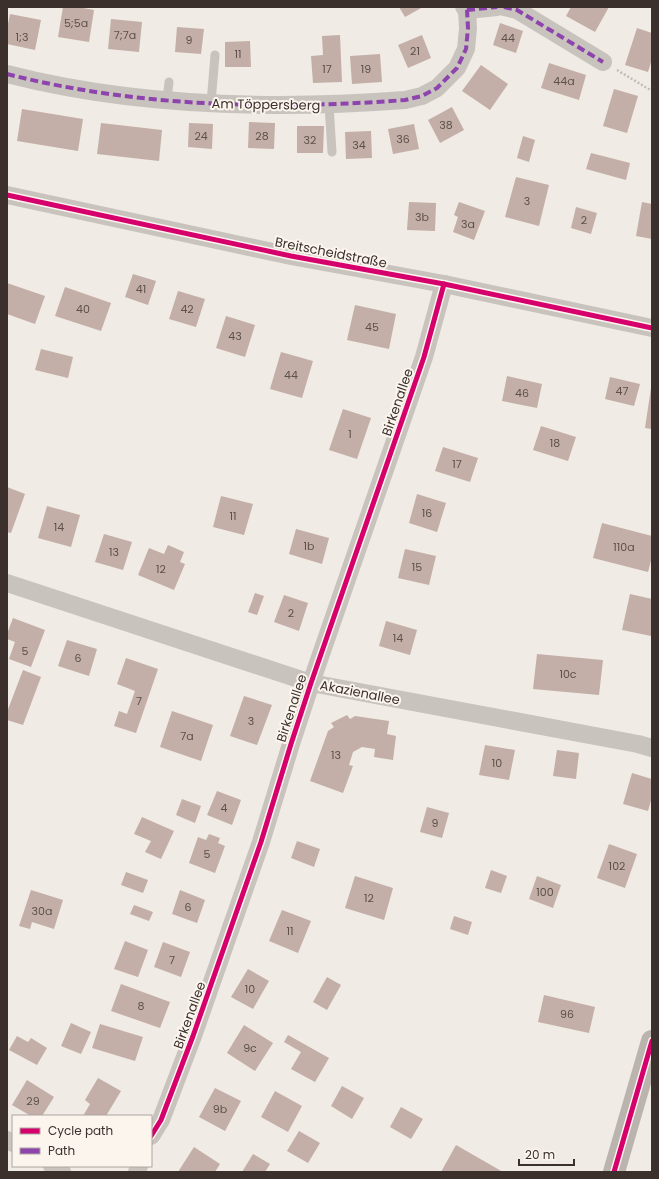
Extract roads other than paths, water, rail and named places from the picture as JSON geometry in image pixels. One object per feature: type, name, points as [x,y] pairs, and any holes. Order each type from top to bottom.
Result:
[{"type":"main road","points":[[614,1172],[652,1041]]},
{"type":"street","name":"Am Töppersberg","points":[[7,74],[92,91],[134,97],[211,103],[294,106],[405,100],[422,96],[437,88],[457,68],[466,49],[468,28],[466,9],[497,7]]},
{"type":"street","points":[[504,7],[517,10],[603,62]]},
{"type":"street","name":"Breitscheidstraße","points":[[7,195],[292,256],[444,284],[652,328]]},
{"type":"street","name":"Birkenallee","points":[[152,1134],[161,1120],[208,993],[261,842],[311,683],[424,357],[444,284]]},
{"type":"street","name":"Akazienallee","points":[[7,583],[311,683],[638,744],[652,748]]},
{"type":"lane","points":[[211,103],[215,55]]},
{"type":"lane","points":[[167,100],[169,82]]},
{"type":"lane","points":[[330,105],[332,152]]}]
